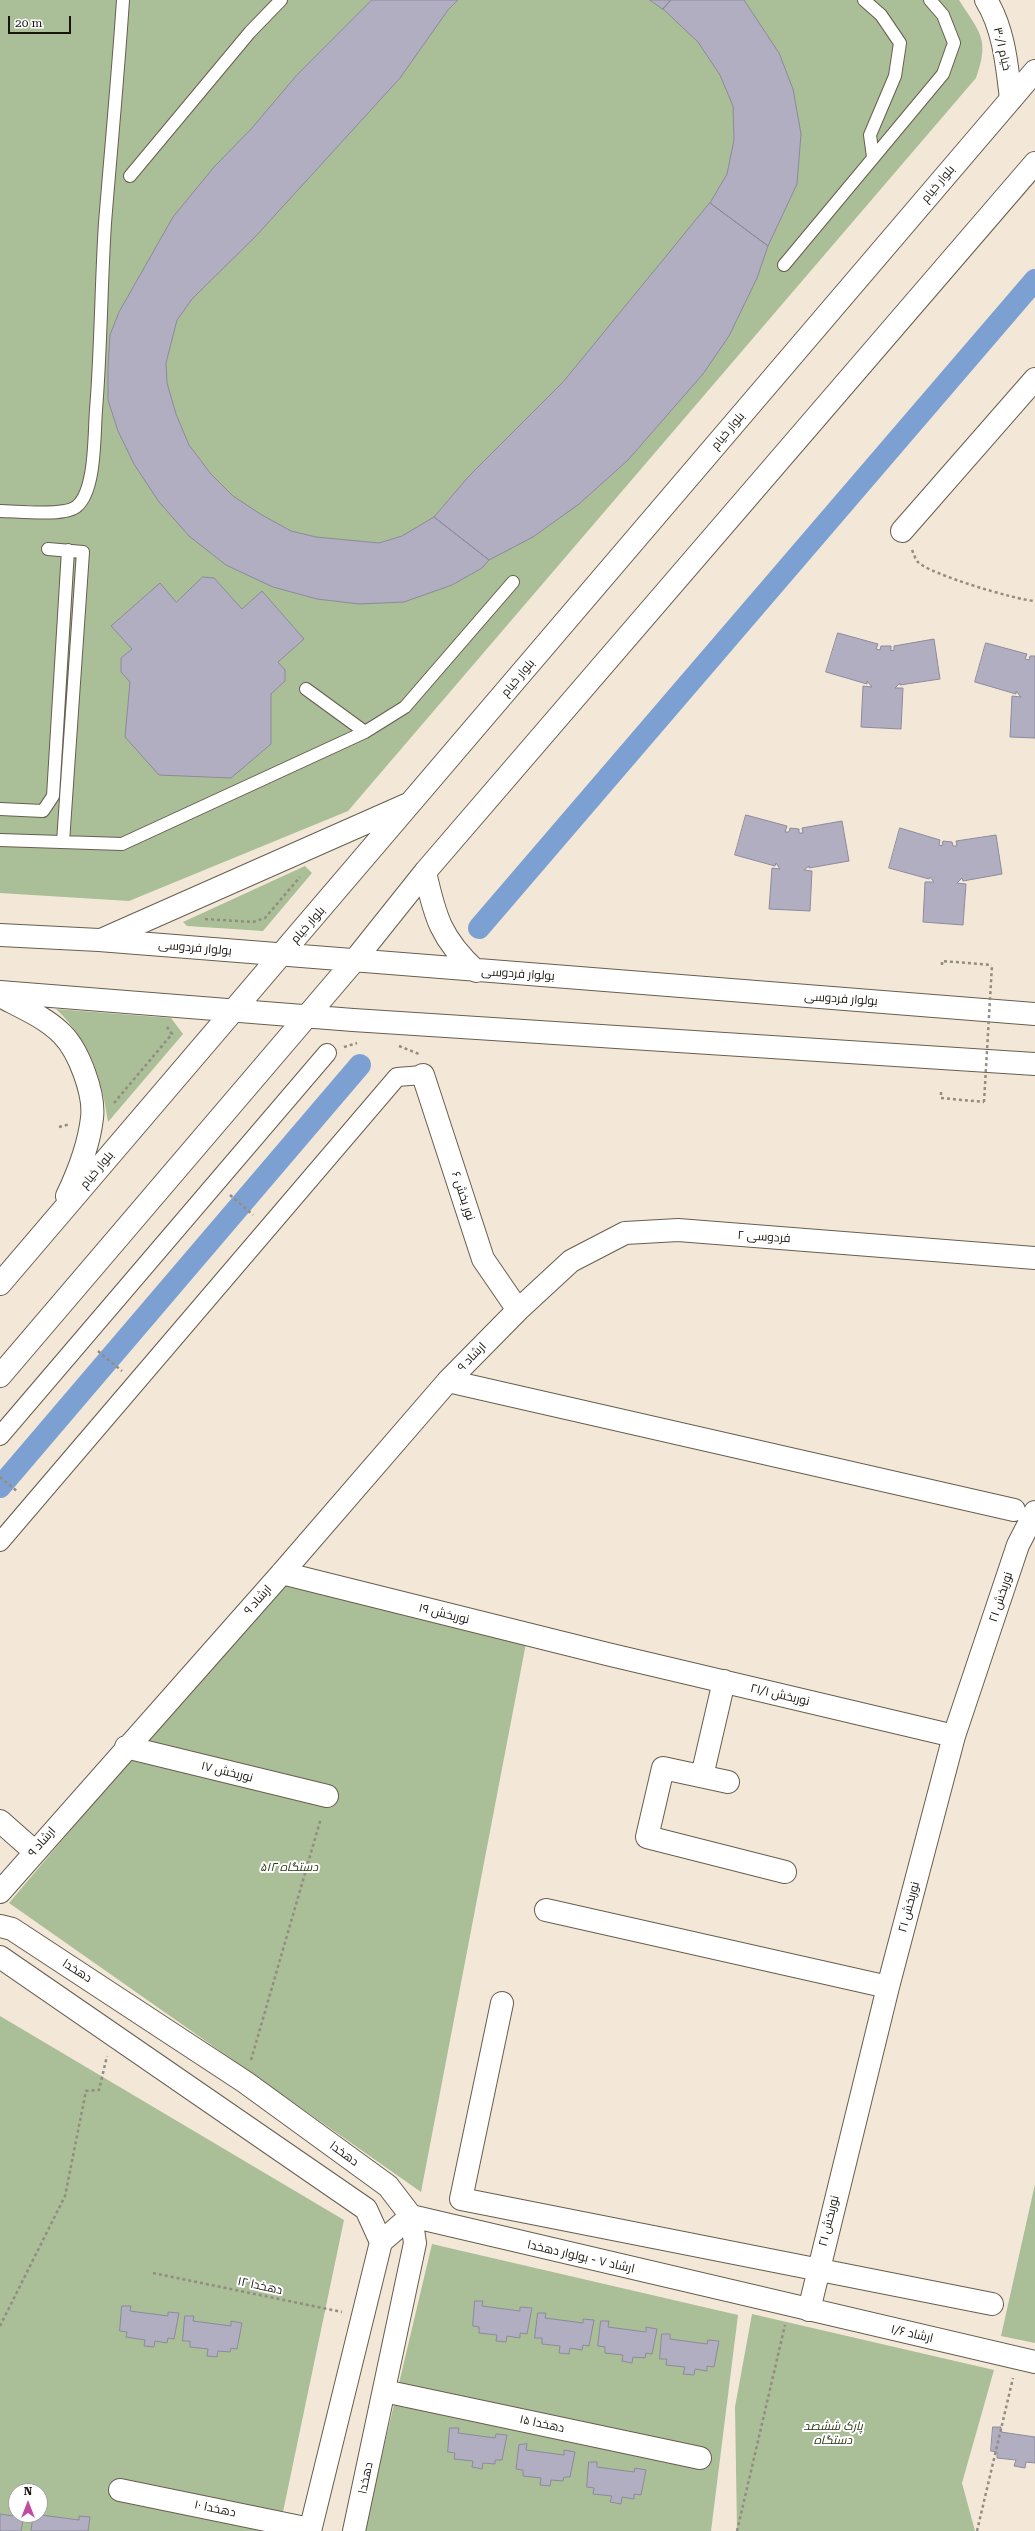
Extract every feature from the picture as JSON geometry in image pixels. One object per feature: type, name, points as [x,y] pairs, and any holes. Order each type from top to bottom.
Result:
[{"type":"street","name":"خیام ۳۰/۱","points":[[986,0],[993,11],[1007,59],[1010,99]]},
{"type":"street","name":"بلوار خیام","points":[[0,1284],[1035,71]]},
{"type":"street","points":[[0,1376],[354,961],[425,872],[1035,163]]},
{"type":"street","points":[[902,530],[1035,379]]},
{"type":"street","points":[[99,940],[411,803]]},
{"type":"street","points":[[425,872],[432,906],[442,931],[456,953],[476,971]]},
{"type":"street","name":"بولوار فردوسی","points":[[0,935],[99,940],[1035,1014]]},
{"type":"street","points":[[0,992],[234,1009],[306,1016],[1035,1064]]},
{"type":"street","points":[[0,996],[44,1019],[62,1034],[77,1055],[88,1084],[92,1117],[84,1152],[55,1219]]},
{"type":"street","points":[[0,1436],[327,1053]]},
{"type":"street","points":[[0,1542],[397,1077],[423,1075]]},
{"type":"street","name":"نور بخش ۶","points":[[423,1075],[483,1259],[518,1310]]},
{"type":"street","name":"فردوسی ۲","points":[[518,1310],[571,1261],[625,1233],[678,1230],[1035,1258]]},
{"type":"street","name":"ارشاد ۹","points":[[0,1892],[34,1851],[282,1573],[448,1381],[518,1310]]},
{"type":"street","points":[[448,1381],[1024,1511]]},
{"type":"street","name":"نوربخش ۲۱","points":[[799,2308],[817,2270],[888,1987],[954,1736],[1018,1545],[1024,1511]]},
{"type":"street","name":"نوربخش ۱۹","points":[[282,1573],[607,1654]]},
{"type":"street","name":"نوربخش ۲۱/۱","points":[[607,1654],[954,1736]]},
{"type":"street","points":[[702,1776],[724,1681]]},
{"type":"street","name":"نوربخش ۱۷","points":[[126,1748],[327,1796]]},
{"type":"street","points":[[728,1782],[663,1768],[647,1837],[785,1872]]},
{"type":"street","points":[[0,1822],[34,1851]]},
{"type":"street","points":[[546,1910],[888,1987]]},
{"type":"street","name":"دهخدا","points":[[0,1926],[12,1929],[245,2082],[388,2186],[411,2216],[415,2243],[354,2531]]},
{"type":"street","points":[[0,1958],[366,2209],[381,2242]]},
{"type":"street","points":[[502,2003],[461,2199],[992,2304]]},
{"type":"street","points":[[310,2530],[381,2242],[411,2216]]},
{"type":"street","name":"ارشاد ۷ - بولوار دهخدا","points":[[411,2216],[799,2308]]},
{"type":"street","name":"ارشاد ۱/۶","points":[[799,2308],[1027,2360]]},
{"type":"street","name":"دهخدا ۱۵","points":[[384,2391],[700,2458]]},
{"type":"street","name":"دهخدا ۱۰","points":[[120,2490],[310,2530]]},
{"type":"lane","points":[[0,511],[65,512],[77,507],[84,499],[90,483],[97,401],[105,223],[116,113],[123,0]]},
{"type":"lane","points":[[130,176],[250,32],[281,0]]},
{"type":"lane","points":[[864,0],[881,15],[900,43],[895,76],[870,135],[873,157]]},
{"type":"lane","points":[[784,265],[943,74],[954,43],[943,15],[930,0]]},
{"type":"lane","points":[[48,549],[84,552],[63,842]]},
{"type":"lane","points":[[0,809],[43,811],[53,796],[68,550]]},
{"type":"lane","points":[[0,840],[122,844],[365,732],[405,707],[513,582]]},
{"type":"lane","points":[[306,689],[365,732]]},
{"type":"path","points":[[902,530],[918,562],[962,582],[1020,600],[1035,601]]},
{"type":"path","points":[[941,1092],[941,1098],[984,1102],[992,964],[942,961],[942,965]]},
{"type":"path","points":[[59,1128],[92,1117],[116,1101],[172,1034],[166,1025]]},
{"type":"path","points":[[327,1053],[356,1043],[362,1043]]},
{"type":"path","points":[[397,1045],[419,1054]]},
{"type":"path","points":[[216,1183],[268,1228]]},
{"type":"path","points":[[83,1339],[136,1382]]},
{"type":"path","points":[[245,2082],[322,1818]]},
{"type":"path","points":[[0,2326],[65,2196],[86,2090],[99,2090],[112,2034]]},
{"type":"path","name":"دهخدا ۱۲","points":[[153,2273],[363,2317]]},
{"type":"path","points":[[737,2531],[799,2308]]},
{"type":"path","points":[[977,2531],[1027,2360]]},
{"type":"green space","points":[[0,0],[959,0],[981,37],[982,54],[976,78],[348,811],[129,901],[0,893]]},
{"type":"green space","points":[[305,866],[312,873],[263,931],[187,926],[183,922]]},
{"type":"green space","points":[[56,1009],[171,1018],[183,1034],[108,1122],[98,1075],[86,1047],[78,1034]]},
{"type":"green space","name":"۵۱۲ دستگاه","points":[[281,1581],[527,1638],[421,2192],[9,1903]]},
{"type":"green space","points":[[0,2016],[344,2220],[279,2531],[0,2531]]},
{"type":"green space","points":[[1035,2184],[1035,2343],[1001,2336]]},
{"type":"green space","points":[[432,2244],[738,2315],[711,2531],[364,2531]]},
{"type":"green space","name":"پارک‌ ششصد دستگاه","points":[[752,2314],[994,2370],[962,2483],[975,2531],[737,2531],[735,2407]]},
{"type":"building","points":[[372,0],[458,0],[448,10],[400,78],[256,236],[192,299],[177,320],[166,363],[167,383],[176,414],[189,445],[211,474],[233,496],[262,515],[291,531],[316,537],[379,543],[402,536],[434,517],[489,560],[482,568],[452,585],[404,602],[359,604],[317,599],[273,587],[226,565],[189,536],[159,502],[134,464],[118,431],[108,400],[108,366],[110,335],[119,312],[173,217],[214,167],[252,128],[296,76]]},
{"type":"building","points":[[650,0],[671,0],[663,9]]},
{"type":"building","points":[[671,0],[744,0],[779,53],[793,89],[801,134],[797,184],[768,246],[710,203],[727,174],[734,140],[733,106],[720,75],[698,42],[663,9]]},
{"type":"building","points":[[710,203],[768,246],[757,278],[729,336],[703,374],[628,460],[579,504],[533,537],[489,560],[434,517],[469,476],[563,382]]},
{"type":"building","points":[[203,577],[214,578],[242,609],[262,591],[304,639],[278,662],[285,670],[285,681],[271,694],[271,744],[231,778],[159,775],[125,737],[130,682],[121,672],[121,658],[132,649],[111,626],[160,583],[176,602]]},
{"type":"building","points":[[838,633],[878,644],[876,649],[880,650],[881,646],[891,646],[891,651],[894,650],[894,646],[934,639],[940,679],[900,685],[900,683],[895,688],[903,688],[901,729],[861,727],[863,686],[872,687],[867,681],[867,684],[826,672]]},
{"type":"building","points":[[986,643],[1027,654],[1025,659],[1029,660],[1030,656],[1035,656],[1035,738],[1010,737],[1012,696],[1021,697],[1016,691],[1016,694],[975,682]]},
{"type":"building","points":[[746,815],[787,826],[785,832],[789,832],[790,828],[799,829],[799,833],[803,833],[802,828],[842,821],[849,861],[809,868],[809,866],[804,870],[812,871],[810,911],[769,909],[772,868],[780,869],[776,863],[775,866],[735,855]]},
{"type":"building","points":[[900,828],[940,840],[939,845],[942,846],[943,841],[952,842],[953,846],[957,846],[956,841],[996,835],[1002,874],[963,881],[962,878],[957,883],[966,884],[963,925],[923,922],[925,882],[934,882],[930,877],[929,879],[889,868]]},
{"type":"building","points":[[475,2301],[483,2301],[482,2306],[520,2311],[520,2307],[532,2308],[527,2334],[520,2333],[520,2338],[507,2336],[506,2342],[496,2341],[497,2335],[479,2333],[479,2327],[473,2326]]},
{"type":"building","points":[[122,2306],[131,2306],[130,2311],[168,2316],[168,2312],[179,2313],[174,2339],[168,2338],[167,2343],[155,2341],[154,2347],[144,2346],[145,2340],[126,2337],[127,2332],[120,2331]]},
{"type":"building","points":[[538,2313],[546,2313],[545,2318],[583,2323],[583,2319],[594,2320],[589,2346],[583,2345],[582,2350],[570,2348],[569,2354],[559,2353],[560,2346],[542,2344],[542,2338],[535,2338]]},
{"type":"building","points":[[185,2316],[194,2316],[193,2321],[231,2326],[231,2321],[242,2323],[237,2349],[231,2348],[230,2352],[218,2351],[217,2357],[207,2356],[208,2349],[190,2347],[190,2341],[183,2341]]},
{"type":"building","points":[[601,2321],[609,2321],[608,2327],[646,2332],[646,2327],[657,2329],[652,2354],[646,2353],[645,2358],[633,2357],[632,2363],[622,2361],[623,2355],[605,2353],[605,2347],[598,2346]]},
{"type":"building","points":[[662,2334],[670,2334],[670,2339],[707,2344],[708,2340],[719,2341],[714,2367],[707,2366],[707,2371],[695,2369],[694,2375],[683,2374],[685,2367],[666,2365],[667,2359],[660,2359]]},
{"type":"building","points":[[993,2427],[1001,2427],[1001,2432],[1035,2437],[1035,2463],[1026,2462],[1025,2468],[1014,2466],[1016,2460],[997,2458],[997,2452],[991,2451]]},
{"type":"building","points":[[450,2428],[459,2428],[458,2433],[495,2438],[496,2434],[507,2435],[502,2460],[495,2460],[495,2464],[483,2463],[482,2469],[472,2467],[473,2461],[454,2459],[455,2453],[448,2452]]},
{"type":"building","points":[[527,2444],[526,2450],[564,2455],[564,2450],[575,2452],[570,2477],[564,2477],[563,2481],[551,2480],[550,2486],[540,2485],[541,2478],[523,2476],[523,2470],[516,2469],[519,2445]]},
{"type":"building","points":[[589,2462],[597,2462],[597,2467],[634,2472],[635,2468],[646,2470],[641,2495],[634,2494],[634,2499],[622,2497],[621,2504],[610,2502],[612,2496],[593,2494],[594,2488],[587,2487]]},
{"type":"building","points":[[0,2514],[8,2515],[8,2523],[22,2523],[21,2531],[0,2531]]},
{"type":"building","points":[[48,2516],[79,2520],[79,2516],[90,2517],[88,2531],[31,2531],[32,2523],[48,2523]]},
{"type":"waterway","points":[[479,928],[1035,280]]},
{"type":"waterway","points":[[0,1487],[360,1065]]}]
